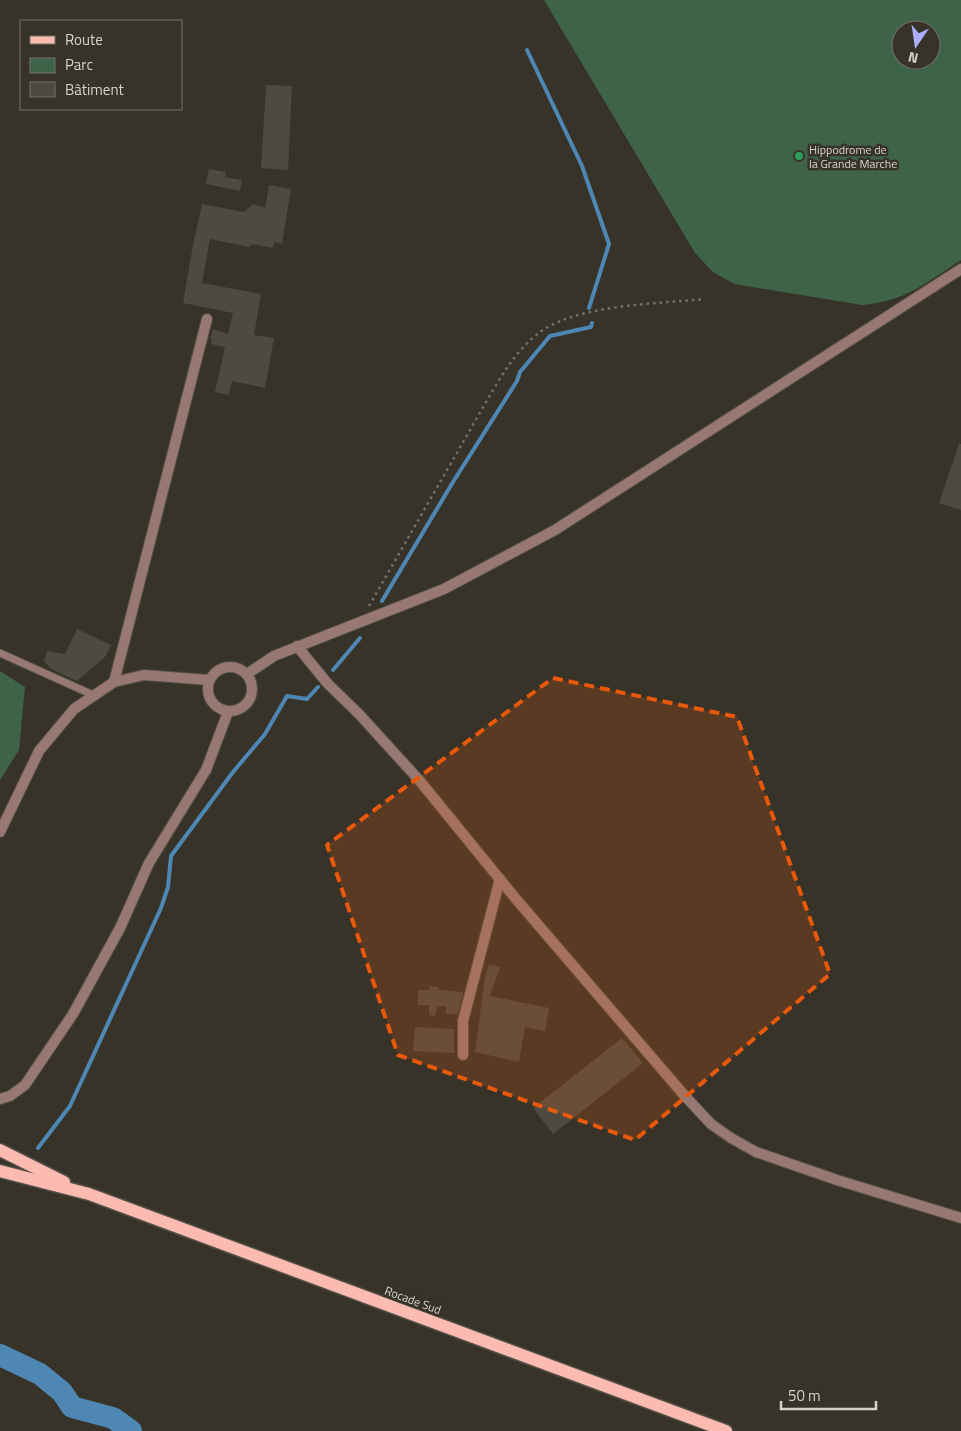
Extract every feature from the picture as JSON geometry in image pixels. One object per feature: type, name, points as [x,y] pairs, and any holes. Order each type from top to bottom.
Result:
[{"type":"main road","name":"Rocade Sud","points":[[0,1150],[89,1194]]},
{"type":"main road","name":"Rocade Sud","points":[[0,1170],[89,1194],[726,1431]]},
{"type":"street","points":[[247,674],[274,656],[297,646],[444,589],[555,530],[961,269]]},
{"type":"street","points":[[114,682],[207,319]]},
{"type":"street","points":[[297,646],[328,684],[359,714],[419,780],[500,879],[684,1095],[712,1124],[731,1138],[756,1152],[837,1180],[961,1218]]},
{"type":"street","points":[[228,667],[240,669],[247,674],[252,686],[249,701],[236,711],[228,712],[213,704],[208,694],[209,680],[218,670],[228,667]]},
{"type":"street","points":[[0,832],[39,751],[74,709],[93,695],[114,682],[144,675],[209,680]]},
{"type":"street","points":[[0,1099],[10,1096],[24,1085],[73,1014],[120,928],[149,862],[206,770],[228,712]]},
{"type":"street","points":[[462,1055],[463,1021],[500,879]]},
{"type":"lane","points":[[0,653],[93,695]]},
{"type":"path","points":[[359,623],[512,359],[536,335],[554,323],[574,316],[616,308],[705,299]]},
{"type":"highlighted area","points":[[553,678],[737,717],[830,974],[635,1140],[398,1055],[327,845]]},
{"type":"green space","name":"Hippodrome de la Grande Marche","points":[[544,0],[961,0],[961,260],[915,290],[891,300],[862,305],[734,284],[713,272],[695,253]]},
{"type":"green space","points":[[0,671],[25,687],[19,750],[0,780]]},
{"type":"building","points":[[266,85],[292,86],[288,170],[261,168]]},
{"type":"building","points":[[209,169],[226,172],[225,177],[242,180],[240,191],[206,184]]},
{"type":"building","points":[[269,185],[291,189],[282,244],[274,242],[273,248],[251,244],[250,247],[210,239],[202,283],[261,294],[254,335],[274,338],[265,388],[232,381],[229,395],[215,392],[225,347],[211,344],[212,339],[210,339],[213,329],[228,334],[233,313],[183,303],[202,204],[244,212],[253,204],[265,208]]},
{"type":"building","points":[[959,444],[961,444],[961,510],[939,503]]},
{"type":"building","points":[[77,629],[111,645],[105,657],[77,681],[51,669],[44,661],[47,651],[65,654]]},
{"type":"building","points":[[489,964],[500,967],[490,996],[549,1008],[545,1031],[525,1027],[519,1062],[475,1052],[485,977]]},
{"type":"building","points":[[429,986],[439,987],[439,990],[463,992],[458,1014],[446,1014],[446,1006],[437,1006],[435,1016],[429,1015],[429,1005],[418,1005],[418,990],[429,990]]},
{"type":"building","points":[[415,1027],[454,1029],[454,1053],[413,1051]]},
{"type":"building","points":[[622,1038],[643,1063],[553,1134],[533,1108]]},
{"type":"waterway","points":[[527,50],[582,166],[609,244],[589,308]]},
{"type":"waterway","points":[[382,601],[453,482],[517,381],[520,372],[550,336],[591,327],[592,323]]},
{"type":"waterway","points":[[333,670],[360,638]]},
{"type":"waterway","points":[[38,1148],[70,1106],[161,908],[168,887],[171,856],[233,772],[265,734],[287,696],[307,699],[318,687]]},
{"type":"waterway","points":[[0,1355],[40,1374],[62,1392],[72,1407],[113,1418],[131,1431]]},
{"type":"place","name":"Hippodrome de la Grande Marche","points":[[799,156]]}]
